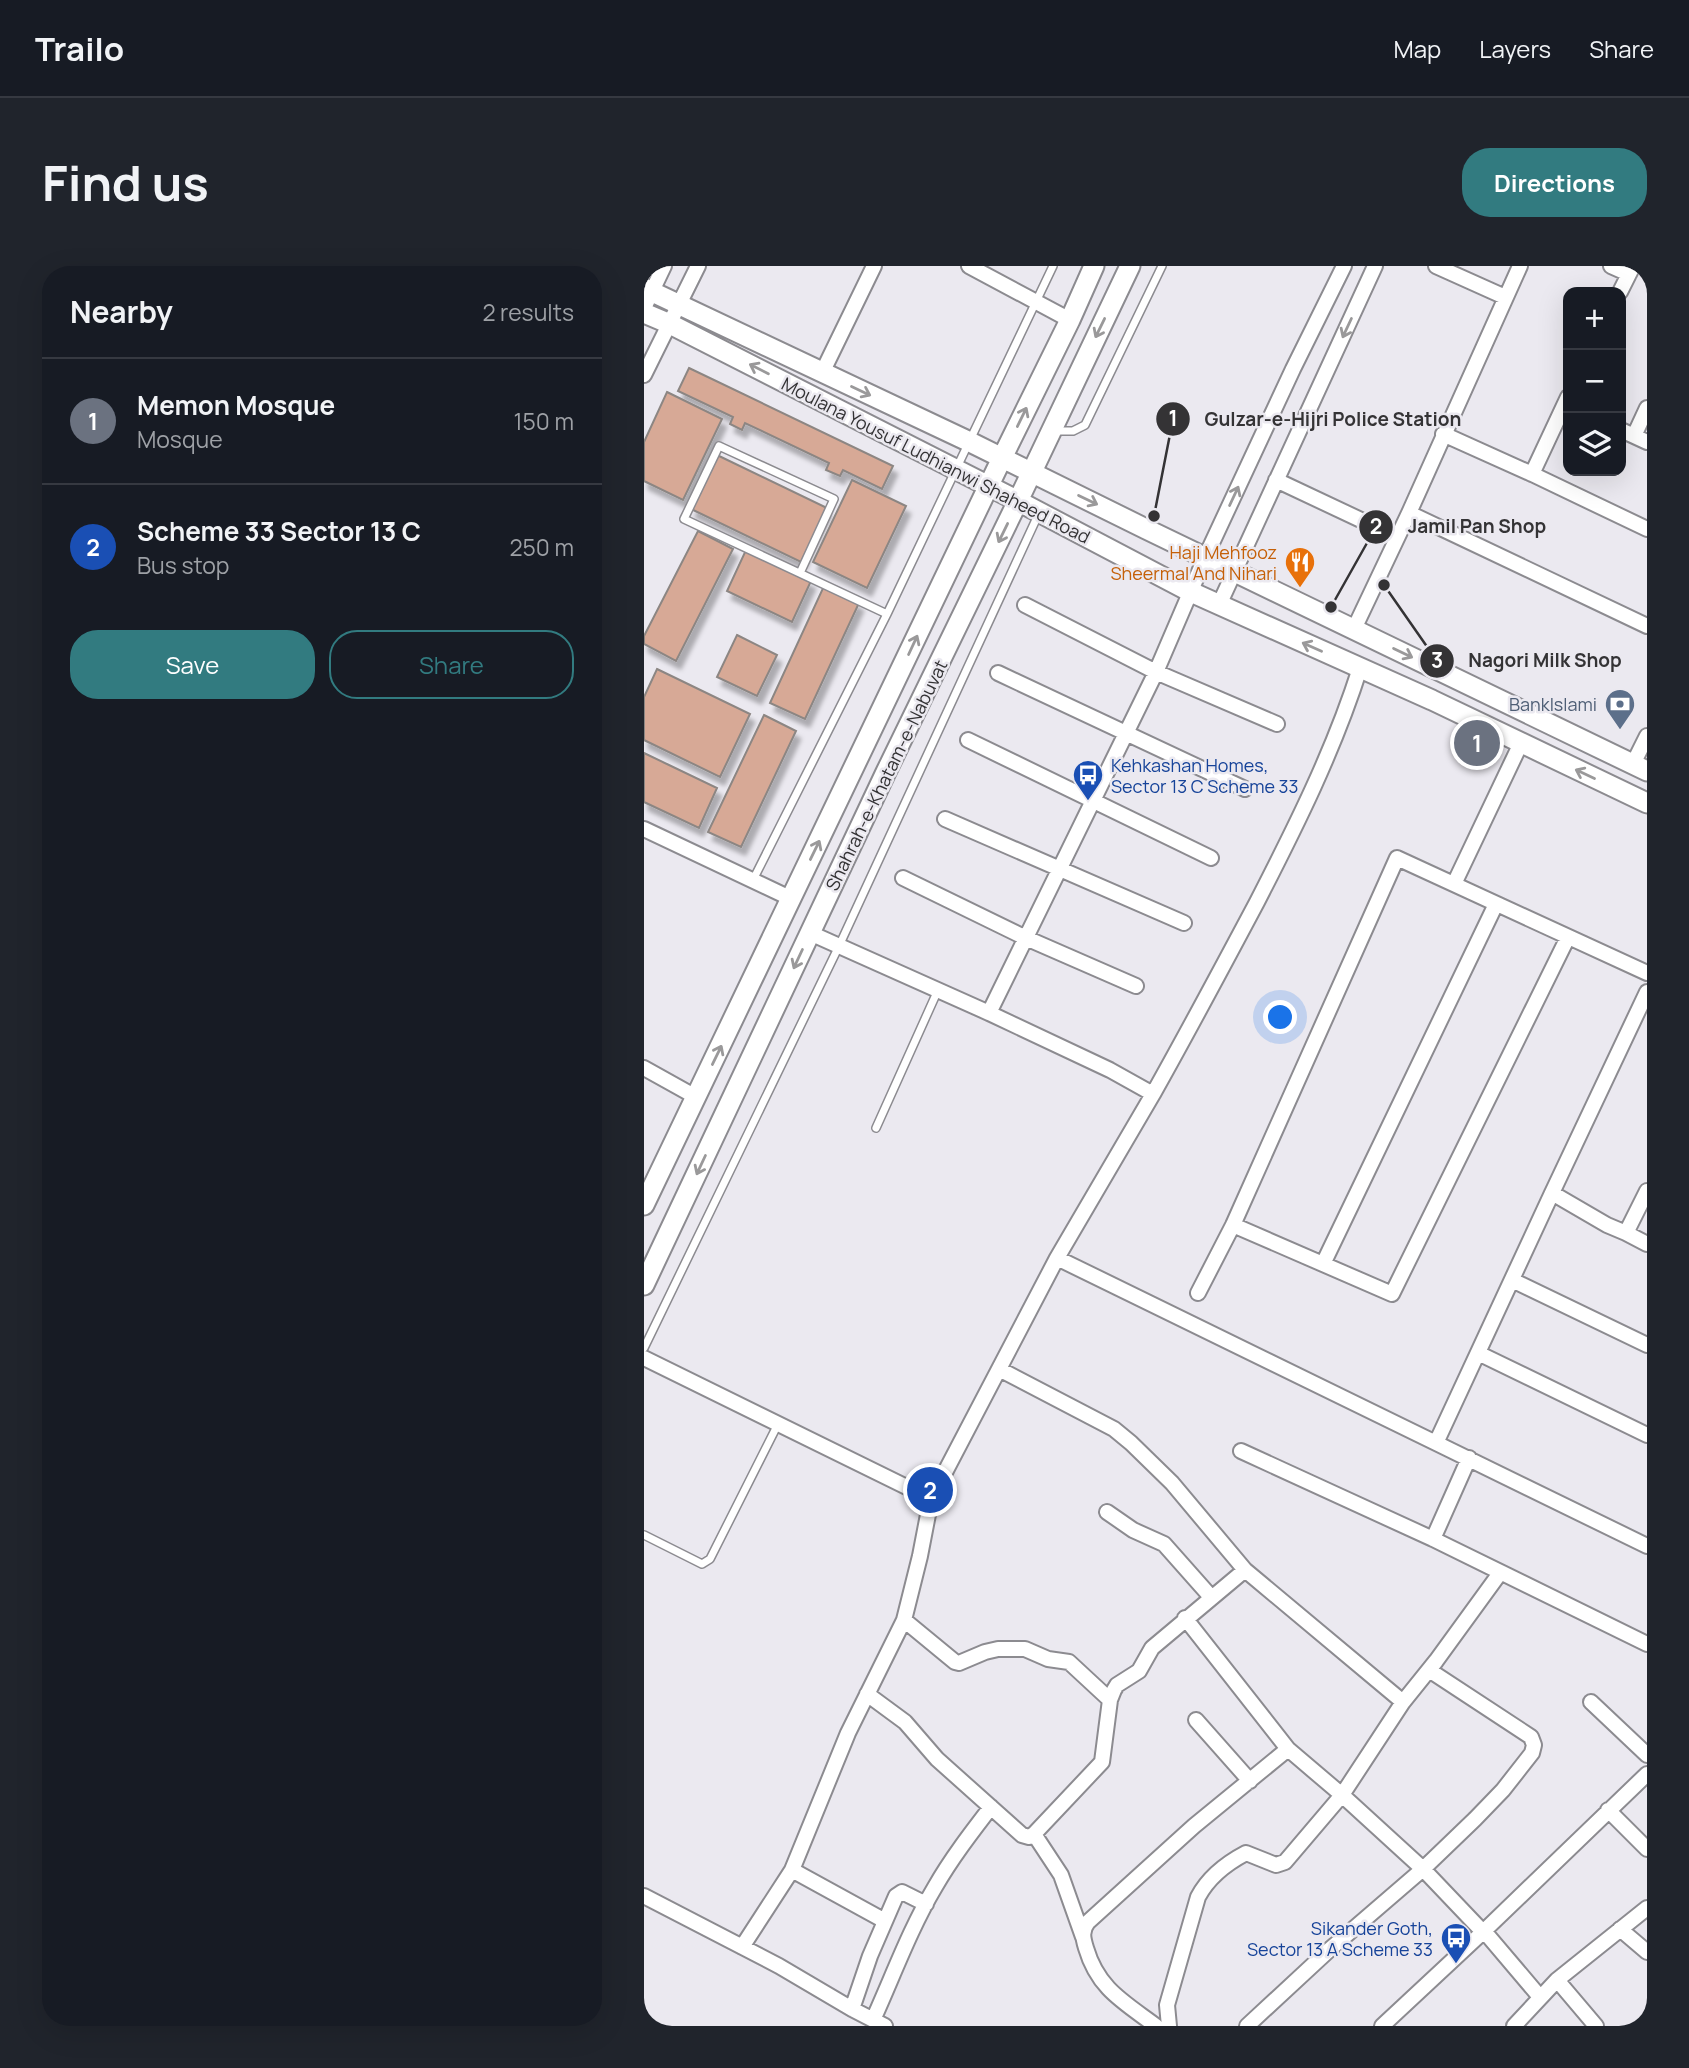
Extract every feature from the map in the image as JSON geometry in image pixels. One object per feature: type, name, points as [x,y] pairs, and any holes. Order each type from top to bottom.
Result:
[{"type":"street","points":[[646,300],[664,266]]},
{"type":"street","points":[[644,375],[698,266]]},
{"type":"street","points":[[822,373],[874,266]]},
{"type":"street","points":[[969,266],[1070,320]]},
{"type":"street","name":"Shahrah-e-Khatam-e-Nabuvat","points":[[644,1204],[1094,266]]},
{"type":"street","name":"Shahrah-e-Khatam-e-Nabuvat","points":[[644,1284],[886,772],[1130,266]]},
{"type":"street","points":[[989,1013],[1156,672],[1205,558],[1344,266]]},
{"type":"street","points":[[1219,605],[1376,266]]},
{"type":"street","points":[[1436,266],[1504,297]]},
{"type":"street","points":[[1354,629],[1520,266]]},
{"type":"street","points":[[1611,266],[1631,270],[1622,287]]},
{"type":"street","name":"Moulana Yousuf Ludhianwi Shaheed Road","points":[[646,300],[680,305],[970,442],[1640,767]]},
{"type":"street","name":"Moulana Yousuf Ludhianwi Shaheed Road","points":[[646,300],[670,324],[957,469],[1191,593],[1360,668],[1647,803]]},
{"type":"street","points":[[1634,436],[1647,408]]},
{"type":"street","points":[[1532,474],[1563,410]]},
{"type":"street","points":[[1443,434],[1647,529]]},
{"type":"street","points":[[1276,480],[1397,537]]},
{"type":"street","points":[[1409,513],[1647,625]]},
{"type":"street","points":[[1025,605],[1156,672],[1277,724]]},
{"type":"street","points":[[742,1947],[792,1870],[848,1734],[904,1620],[931,1499],[1057,1258],[1192,1024],[1281,855],[1324,764],[1348,706],[1360,668]]},
{"type":"street","points":[[998,673],[1245,789]]},
{"type":"street","points":[[1640,767],[1647,736]]},
{"type":"street","points":[[968,740],[1212,858]]},
{"type":"street","points":[[1454,884],[1521,743]]},
{"type":"street","points":[[945,819],[1184,923]]},
{"type":"street","points":[[644,829],[792,899]]},
{"type":"street","points":[[1198,1293],[1233,1225],[1396,858],[1647,973]]},
{"type":"street","points":[[903,878],[1136,986]]},
{"type":"street","points":[[1323,1264],[1496,904]]},
{"type":"street","points":[[810,933],[989,1013],[1120,1075],[1153,1094]]},
{"type":"street","points":[[1233,1225],[1392,1294],[1567,937]]},
{"type":"street","points":[[1436,1443],[1647,992]]},
{"type":"street","points":[[644,1068],[696,1097]]},
{"type":"street","points":[[1626,1233],[1647,1191]]},
{"type":"street","points":[[1552,1193],[1607,1225],[1647,1244]]},
{"type":"street","points":[[1057,1258],[1647,1546]]},
{"type":"street","points":[[1512,1280],[1647,1345]]},
{"type":"street","points":[[1478,1353],[1647,1436]]},
{"type":"street","points":[[644,1358],[931,1499]]},
{"type":"street","points":[[999,1369],[1114,1429],[1172,1483],[1245,1570],[1402,1702]]},
{"type":"street","points":[[1241,1451],[1433,1539],[1647,1644]]},
{"type":"street","points":[[1433,1539],[1469,1458]]},
{"type":"street","points":[[1107,1512],[1133,1530],[1164,1544],[1211,1597]]},
{"type":"street","points":[[867,1694],[905,1722],[937,1759],[1026,1837],[1034,1834],[1102,1762],[1110,1700],[1117,1685],[1139,1671],[1152,1648],[1185,1618],[1245,1570]]},
{"type":"street","points":[[1169,2026],[1167,2005],[1198,1897],[1211,1877],[1246,1853],[1276,1865],[1285,1862],[1342,1795],[1402,1702],[1429,1670],[1500,1573]]},
{"type":"street","points":[[1185,1618],[1288,1749],[1423,1870],[1484,1932],[1540,1997]]},
{"type":"street","points":[[904,1620],[954,1662],[959,1663],[998,1649],[1026,1649],[1048,1659],[1069,1662],[1110,1700]]},
{"type":"street","points":[[1247,2026],[1329,1950],[1423,1870],[1503,1790],[1532,1753],[1534,1745],[1525,1732],[1429,1670]]},
{"type":"street","points":[[1591,1702],[1647,1755]]},
{"type":"street","points":[[1196,1720],[1250,1781]]},
{"type":"street","points":[[1083,1937],[1088,1922],[1194,1826],[1288,1749]]},
{"type":"street","points":[[1382,2026],[1484,1932],[1647,1774]]},
{"type":"street","points":[[644,1896],[779,1966],[879,2023],[926,1904],[951,1861],[991,1807]]},
{"type":"street","points":[[1608,1810],[1647,1849]]},
{"type":"street","points":[[1034,1834],[1061,1875],[1095,1972],[1102,1983],[1156,2026]]},
{"type":"street","points":[[792,1870],[885,1921]]},
{"type":"street","points":[[852,2009],[870,1956],[900,1893],[926,1904]]},
{"type":"street","points":[[1514,2026],[1557,1980],[1647,1908]]},
{"type":"street","points":[[1620,1929],[1647,1952]]},
{"type":"street","points":[[1557,1980],[1596,2026]]},
{"type":"lane","points":[[752,881],[887,614],[1053,266]]},
{"type":"lane","points":[[1051,431],[1073,431],[1085,425],[1162,266]]},
{"type":"lane","points":[[800,573],[834,499],[719,446],[684,519],[887,614]]},
{"type":"lane","points":[[644,1348],[839,946],[1039,512]]},
{"type":"lane","points":[[876,1128],[938,990]]},
{"type":"lane","points":[[644,1535],[702,1564],[710,1559],[778,1424]]},
{"type":"building","points":[[689,368],[893,466],[882,489],[843,470],[840,476],[826,470],[829,463],[745,423],[742,430],[730,424],[733,417],[678,391]]},
{"type":"building","points":[[667,392],[722,419],[683,500],[644,481],[644,442]]},
{"type":"building","points":[[717,455],[827,508],[801,562],[691,509]]},
{"type":"building","points":[[852,480],[906,506],[867,588],[813,562]]},
{"type":"building","points":[[698,531],[733,549],[676,661],[644,644],[644,636]]},
{"type":"building","points":[[746,550],[811,581],[792,622],[727,591]]},
{"type":"building","points":[[824,586],[859,603],[805,719],[770,703]]},
{"type":"building","points":[[737,635],[777,655],[757,696],[717,677]]},
{"type":"building","points":[[657,669],[750,714],[720,777],[644,740],[644,697]]},
{"type":"building","points":[[764,715],[796,731],[741,847],[708,832]]},
{"type":"building","points":[[644,753],[717,788],[699,828],[644,802]]},
{"type":"place","name":"Gulzar-e-Hijri Police Station","points":[[1154,516]]},
{"type":"place","name":"Nagori Milk Shop","points":[[1384,585]]},
{"type":"place","name":"Haji Mehfooz Sheermal And Nihari","points":[[1300,589]]},
{"type":"place","name":"Jamil Pan Shop","points":[[1331,607]]},
{"type":"place","name":"BankIslami","points":[[1620,731]]},
{"type":"place","name":"Memon Mosque","points":[[1477,743]]},
{"type":"place","name":"Kehkashan Homes, Sector 13 C Scheme 33","points":[[1088,802]]},
{"type":"place","name":"Scheme 33 Sector 13 C","points":[[930,1490]]},
{"type":"place","name":"Sikander Goth, Sector 13 A Scheme 33","points":[[1456,1965]]}]
